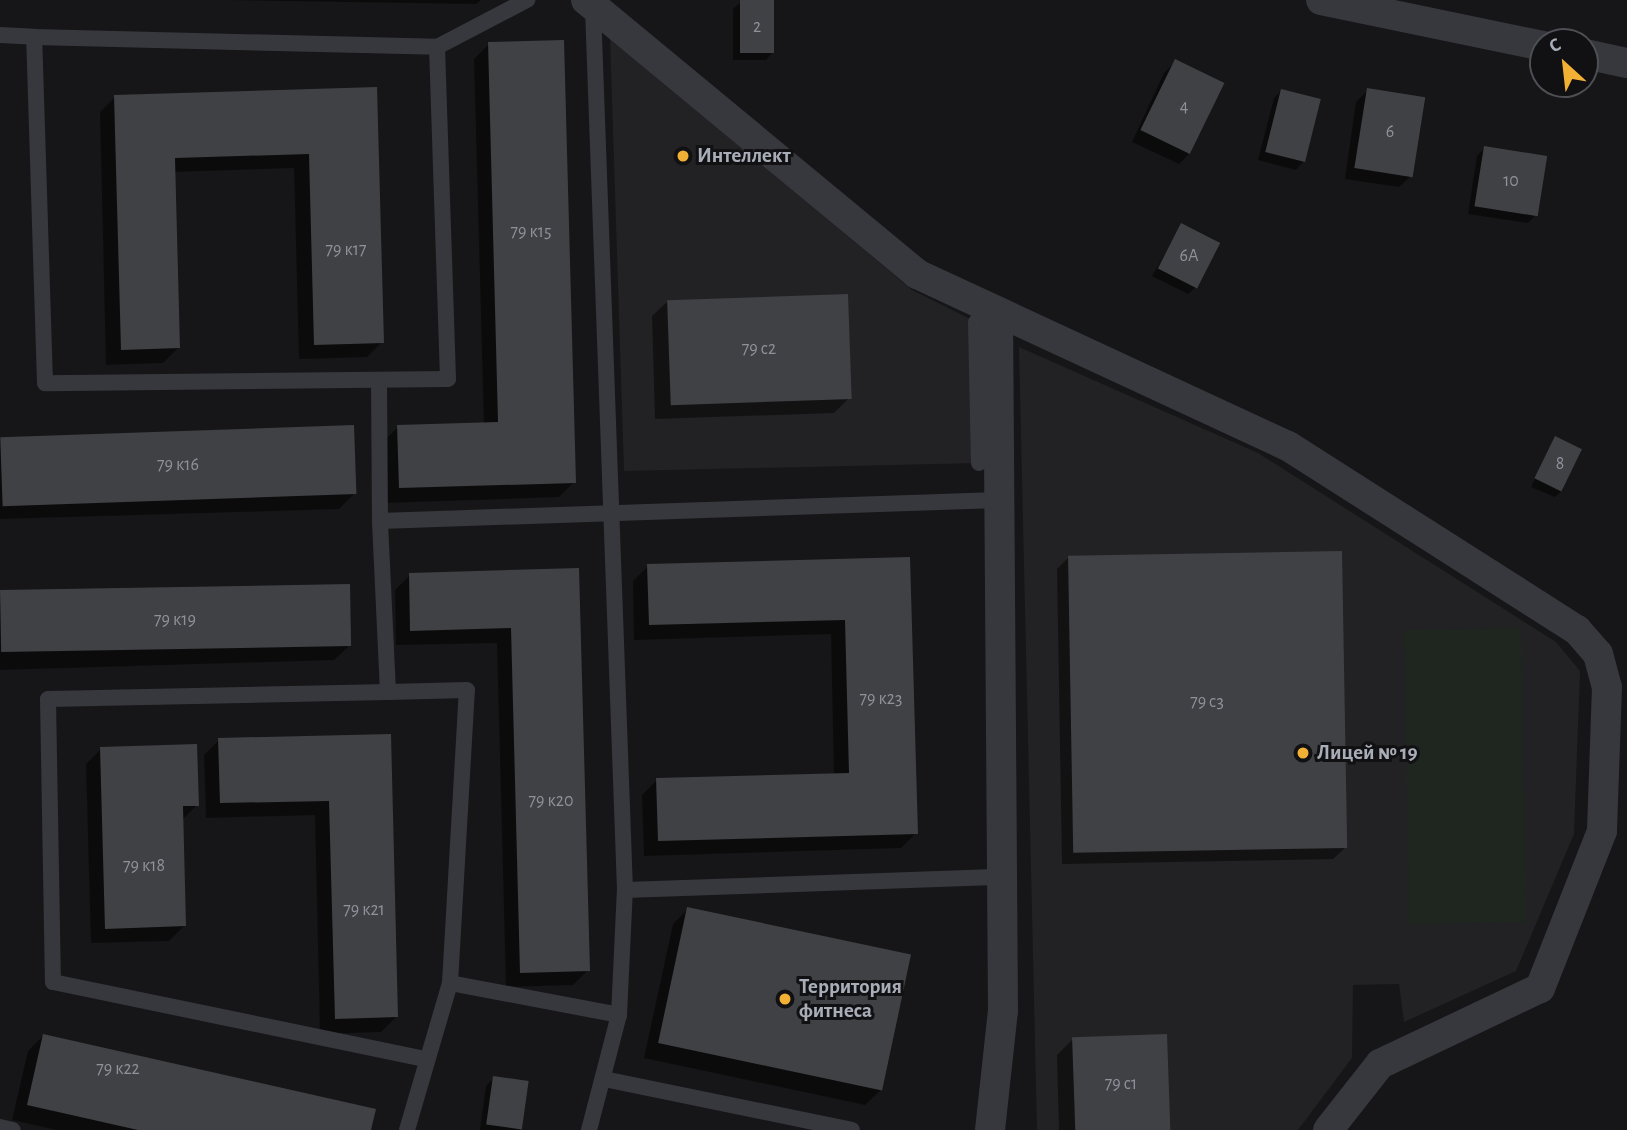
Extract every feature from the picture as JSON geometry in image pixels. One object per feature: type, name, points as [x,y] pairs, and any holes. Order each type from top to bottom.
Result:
[{"type":"street","points":[[1321,0],[1529,43]]},
{"type":"street","points":[[590,3],[917,274],[987,317],[1288,446],[1577,630],[1598,654],[1607,687],[1602,831],[1540,988],[1380,1064],[1328,1130]]},
{"type":"street","points":[[1599,57],[1627,63]]},
{"type":"street","points":[[987,317],[999,500],[1003,1011],[990,1130]]},
{"type":"lane","points":[[0,35],[437,47],[527,0]]},
{"type":"lane","points":[[589,1130],[619,1015],[625,890],[590,3]]},
{"type":"lane","points":[[34,37],[45,383],[448,379],[437,47]]},
{"type":"lane","points":[[979,463],[987,317]]},
{"type":"lane","points":[[379,380],[380,521],[388,692]]},
{"type":"lane","points":[[380,521],[609,511],[999,500]]},
{"type":"lane","points":[[407,1130],[424,1059],[450,983],[467,690],[48,699],[53,982],[424,1059]]},
{"type":"lane","points":[[625,890],[1002,877]]},
{"type":"lane","points":[[450,983],[619,1015]]},
{"type":"lane","points":[[604,1079],[852,1130]]},
{"type":"lane","points":[[0,1127],[13,1130]]},
{"type":"shaded area","name":"Интеллект","points":[[610,37],[912,290],[976,322],[979,463],[624,471]]},
{"type":"shaded area","name":"Лицей № 19","points":[[1019,347],[1258,453],[1556,642],[1580,671],[1574,834],[1516,971],[1404,1022],[1399,984],[1353,985],[1352,1058],[1298,1130],[1037,1130]]},
{"type":"shaded area","points":[[1521,628],[1526,922],[1409,924],[1404,630]]},
{"type":"building","points":[[740,0],[774,0],[774,53],[740,53]]},
{"type":"building","points":[[564,40],[576,483],[399,488],[397,425],[498,422],[488,42]]},
{"type":"building","points":[[1175,59],[1224,83],[1190,154],[1140,130]]},
{"type":"building","points":[[377,87],[384,343],[314,345],[309,154],[175,158],[180,348],[121,350],[114,95]]},
{"type":"building","points":[[1367,88],[1425,97],[1413,177],[1354,168]]},
{"type":"building","points":[[1281,89],[1321,99],[1305,162],[1265,152]]},
{"type":"building","points":[[1484,146],[1547,156],[1538,216],[1474,206]]},
{"type":"building","points":[[1181,223],[1220,243],[1197,288],[1158,268]]},
{"type":"building","points":[[848,294],[852,399],[671,405],[667,300]]},
{"type":"building","points":[[354,425],[356,494],[3,506],[0,437]]},
{"type":"building","points":[[1555,436],[1582,449],[1561,491],[1534,478]]},
{"type":"building","points":[[1342,551],[1347,848],[1073,853],[1068,556]]},
{"type":"building","points":[[910,557],[918,834],[658,841],[656,778],[849,773],[845,620],[649,625],[647,564]]},
{"type":"building","points":[[579,568],[590,971],[520,973],[511,628],[410,631],[409,573]]},
{"type":"building","points":[[350,584],[351,646],[1,652],[0,590]]},
{"type":"building","points":[[391,734],[398,1017],[335,1019],[329,801],[220,803],[218,738]]},
{"type":"building","points":[[197,744],[199,806],[183,806],[186,926],[105,929],[100,747]]},
{"type":"building","name":"Территория фитнеса","points":[[687,907],[911,955],[882,1091],[658,1043]]},
{"type":"building","points":[[43,1034],[376,1109],[371,1130],[138,1130],[27,1105]]},
{"type":"building","points":[[1167,1034],[1170,1130],[1075,1130],[1072,1037]]},
{"type":"building","points":[[493,1076],[529,1081],[522,1130],[486,1125]]},
{"type":"place","name":"Интеллект","points":[[683,156]]},
{"type":"place","name":"Лицей № 19","points":[[1303,753]]},
{"type":"place","name":"Территория фитнеса","points":[[785,999]]}]
